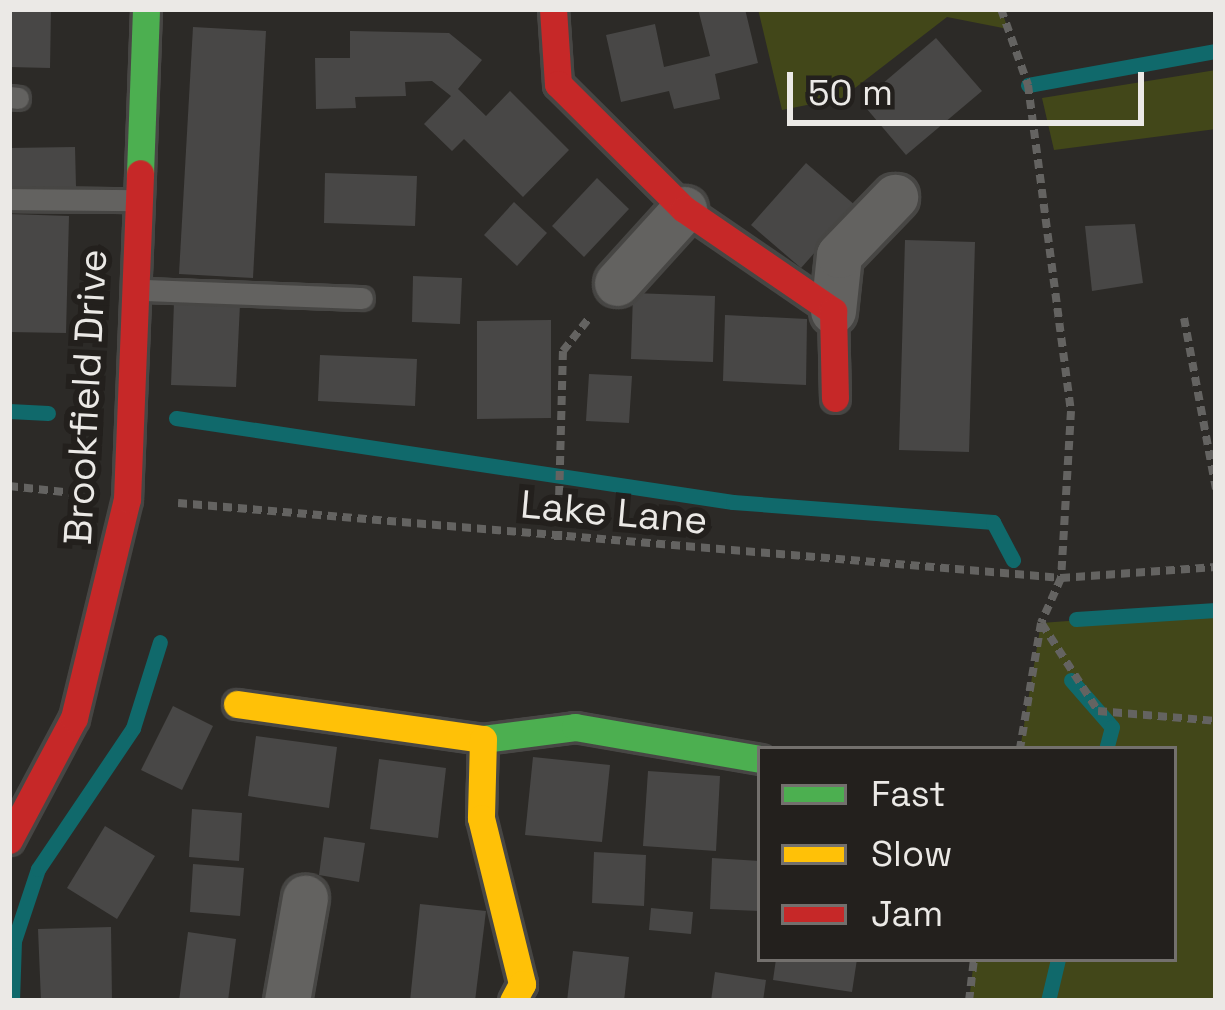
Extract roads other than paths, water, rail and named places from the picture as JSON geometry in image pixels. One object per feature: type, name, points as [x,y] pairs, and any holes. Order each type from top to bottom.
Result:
[{"type":"street","name":"Brookfield Drive","points":[[9,840],[74,718],[127,499],[130,290],[146,9]]},
{"type":"street","points":[[553,9],[558,84],[684,209],[833,310]]},
{"type":"street","points":[[835,398],[833,310],[838,255],[895,197]]},
{"type":"street","points":[[617,284],[684,209]]},
{"type":"street","points":[[237,704],[483,739],[574,727],[757,758]]},
{"type":"street","points":[[483,739],[481,818],[522,985],[514,1001]]},
{"type":"street","points":[[286,1001],[305,898]]},
{"type":"lane","points":[[9,200],[137,200]]},
{"type":"lane","points":[[130,290],[362,298]]},
{"type":"waterway","points":[[1028,85],[1216,51]]},
{"type":"waterway","points":[[9,411],[48,413]]},
{"type":"waterway","points":[[176,418],[733,502],[993,522],[1013,560]]},
{"type":"waterway","points":[[1076,619],[1216,610]]},
{"type":"waterway","points":[[12,1001],[14,941],[38,869],[133,728],[160,642]]},
{"type":"waterway","points":[[1071,680],[1112,727],[1107,746]]},
{"type":"waterway","points":[[1048,1001],[1057,962]]}]
